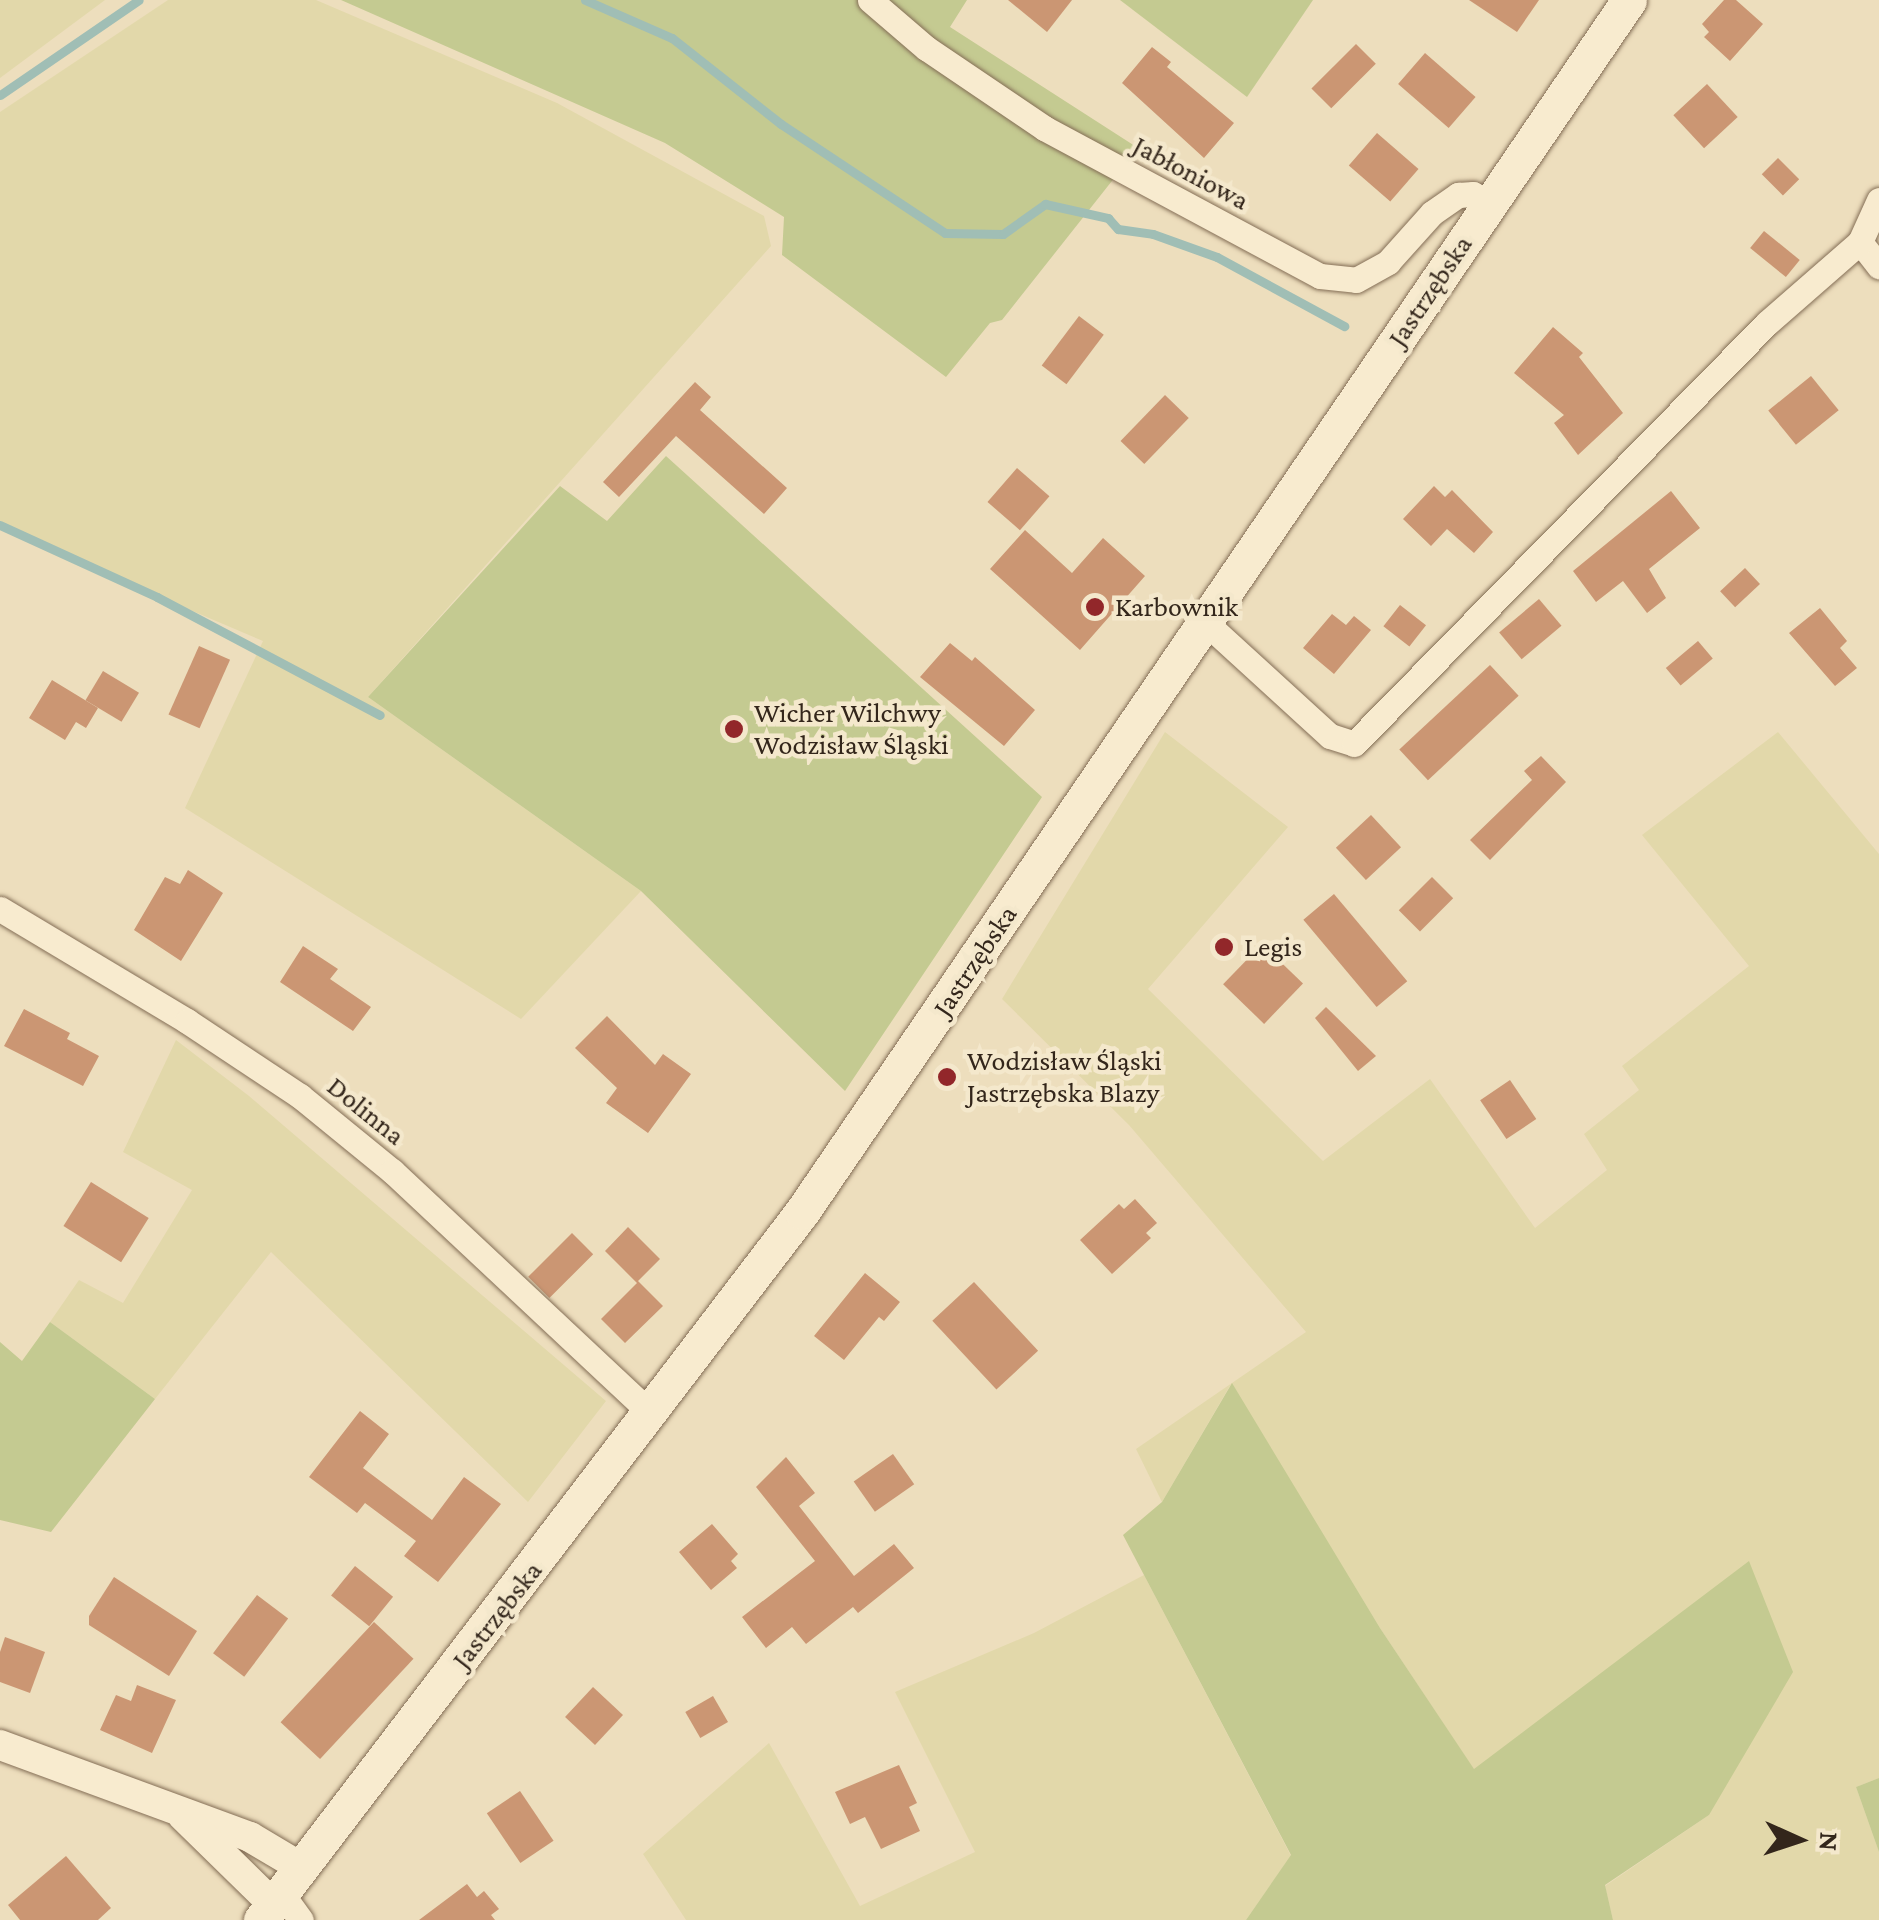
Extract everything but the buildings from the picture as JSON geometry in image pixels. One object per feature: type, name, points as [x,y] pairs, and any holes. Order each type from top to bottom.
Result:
[{"type":"main road","name":"Jastrzębska","points":[[284,1901],[848,1147],[1630,0]]},
{"type":"street","name":"Jabłoniowa","points":[[870,0],[926,48],[1044,128],[1320,276],[1356,280],[1388,262],[1432,213],[1458,195],[1473,194],[1489,205]]},
{"type":"street","points":[[1205,622],[1330,736],[1354,744],[1767,323],[1860,242],[1879,200]]},
{"type":"street","points":[[1860,242],[1879,266]]},
{"type":"street","name":"Dolinna","points":[[0,910],[187,1021],[300,1096],[392,1171],[652,1414]]},
{"type":"street","points":[[0,1745],[250,1838],[284,1901]]},
{"type":"street","points":[[183,1816],[284,1901]]},
{"type":"shaded area","points":[[0,0],[105,0],[0,78]]},
{"type":"shaded area","points":[[168,0],[316,0],[557,103],[764,216],[771,246],[368,697],[641,891],[521,1019],[185,808],[263,641],[0,529],[0,112]]},
{"type":"shaded area","points":[[1165,732],[1288,827],[1148,989],[1323,1161],[1430,1079],[1535,1228],[1607,1170],[1584,1134],[1639,1090],[1622,1066],[1749,966],[1642,835],[1778,732],[1879,854],[1879,1778],[1856,1787],[1879,1852],[1879,1920],[1613,1920],[1605,1886],[1709,1815],[1474,1770],[1380,1628],[1231,1384],[1162,1502],[1136,1449],[1306,1332],[1129,1125],[1002,999]]},
{"type":"shaded area","points":[[176,1040],[249,1096],[606,1401],[528,1502],[271,1252],[155,1399],[50,1322],[79,1280],[123,1303],[192,1190],[123,1152]]},
{"type":"shaded area","points":[[1144,1575],[1291,1856],[1246,1920],[686,1920],[643,1854],[769,1743],[860,1906],[975,1852],[895,1692],[1034,1633]]},
{"type":"green space","points":[[341,0],[967,0],[950,27],[1138,148],[1002,320],[990,323],[946,377],[782,255],[784,217],[665,143]]},
{"type":"green space","points":[[1120,0],[1313,0],[1247,97]]},
{"type":"green space","name":"Wicher Wilchwy Wodzisław Śląski","points":[[666,456],[1042,797],[845,1091],[641,891],[368,697],[560,486],[607,521]]},
{"type":"green space","points":[[50,1322],[155,1399],[51,1532],[0,1520],[0,1342],[22,1361]]},
{"type":"green space","points":[[1232,1383],[1380,1628],[1474,1769],[1749,1561],[1793,1672],[1709,1815],[1605,1885],[1613,1920],[1246,1920],[1291,1855],[1123,1535],[1162,1502]]},
{"type":"green space","points":[[1879,1778],[1879,1852],[1856,1787]]},
{"type":"waterway","points":[[0,95],[139,0]]},
{"type":"waterway","points":[[585,0],[672,38],[781,124],[945,233],[1003,234],[1045,204],[1108,218],[1118,229],[1153,234],[1217,257],[1344,326]]},
{"type":"waterway","points":[[0,525],[157,597],[380,715]]},
{"type":"place","name":"Karbownik","points":[[1095,607]]},
{"type":"place","name":"Wicher Wilchwy Wodzisław Śląski","points":[[734,729]]},
{"type":"place","name":"Legis","points":[[1224,947]]},
{"type":"place","name":"Wodzisław Śląski Jastrzębska Blazy","points":[[947,1077]]}]
